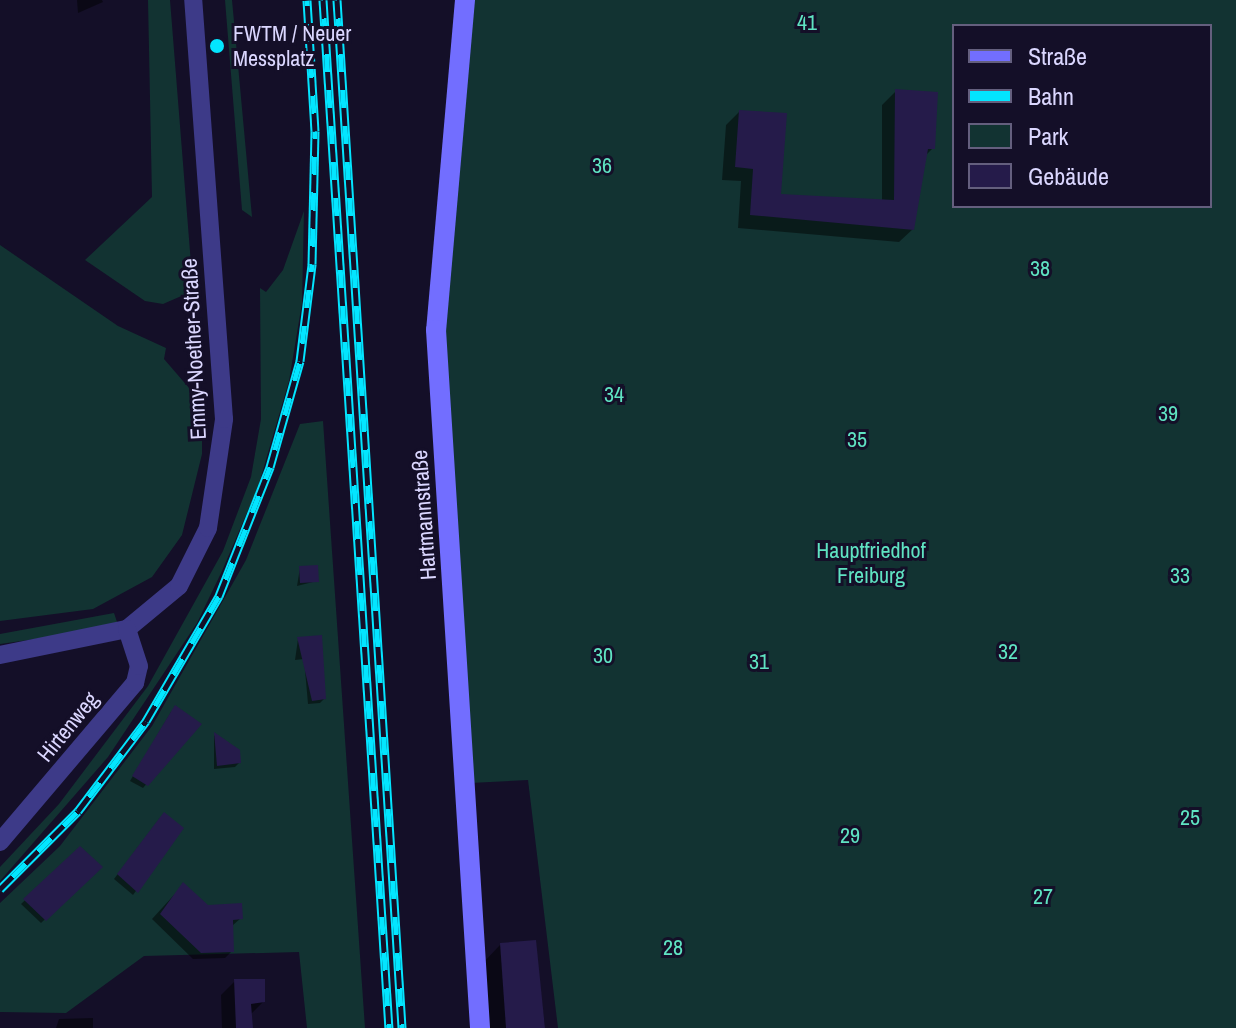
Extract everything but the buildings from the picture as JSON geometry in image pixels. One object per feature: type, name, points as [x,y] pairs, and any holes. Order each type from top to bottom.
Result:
[{"type":"street","name":"Emmy-Noether-Straße","points":[[0,655],[127,629],[160,606],[195,562],[221,465],[222,374],[193,0]]},
{"type":"street","name":"Hartmannstraße","points":[[465,0],[436,330],[480,1028]]},
{"type":"street","name":"Hirtenweg","points":[[0,842],[135,683],[139,666],[127,629]]},
{"type":"green space","points":[[148,0],[170,0],[191,264],[186,294],[163,304],[145,301],[85,260],[152,197]]},
{"type":"green space","points":[[225,0],[232,0],[252,217],[242,210]]},
{"type":"green space","name":"Hauptfriedhof Freiburg","points":[[474,0],[1236,0],[1236,1028],[558,1028],[528,780],[470,783],[444,330]]},
{"type":"green space","points":[[304,211],[302,303],[289,381],[258,487],[222,571],[197,623],[108,757],[0,881],[0,867],[59,804],[148,686],[223,551],[251,477],[261,419],[260,288],[266,292],[283,270]]},
{"type":"green space","points":[[0,245],[118,326],[166,348],[164,359],[202,403],[202,454],[182,535],[152,577],[93,609],[0,621]]},
{"type":"green space","points":[[323,421],[365,1028],[307,1028],[299,952],[144,956],[66,1013],[0,1012],[0,903],[60,846],[152,726],[246,560],[300,424]]},
{"type":"green space","points":[[114,613],[117,622],[93,631],[0,644],[0,634]]},
{"type":"railway","points":[[0,889],[78,811],[146,721],[219,596],[270,467],[300,361],[312,264],[315,131],[307,0]]},
{"type":"railway","points":[[323,0],[389,1028]]},
{"type":"railway","points":[[337,0],[402,1028]]},
{"type":"place","name":"FWTM / Neuer Messplatz","points":[[217,46]]},
{"type":"park label","name":"41","points":[[807,23]]},
{"type":"park label","name":"36","points":[[602,166]]},
{"type":"park label","name":"38","points":[[1040,269]]},
{"type":"park label","name":"34","points":[[614,395]]},
{"type":"park label","name":"39","points":[[1168,414]]},
{"type":"park label","name":"35","points":[[857,440]]},
{"type":"park label","name":"33","points":[[1180,576]]},
{"type":"park label","name":"32","points":[[1008,652]]},
{"type":"park label","name":"30","points":[[603,656]]},
{"type":"park label","name":"31","points":[[759,662]]},
{"type":"park label","name":"25","points":[[1190,818]]},
{"type":"park label","name":"29","points":[[850,836]]},
{"type":"park label","name":"27","points":[[1043,897]]},
{"type":"park label","name":"28","points":[[673,948]]}]
